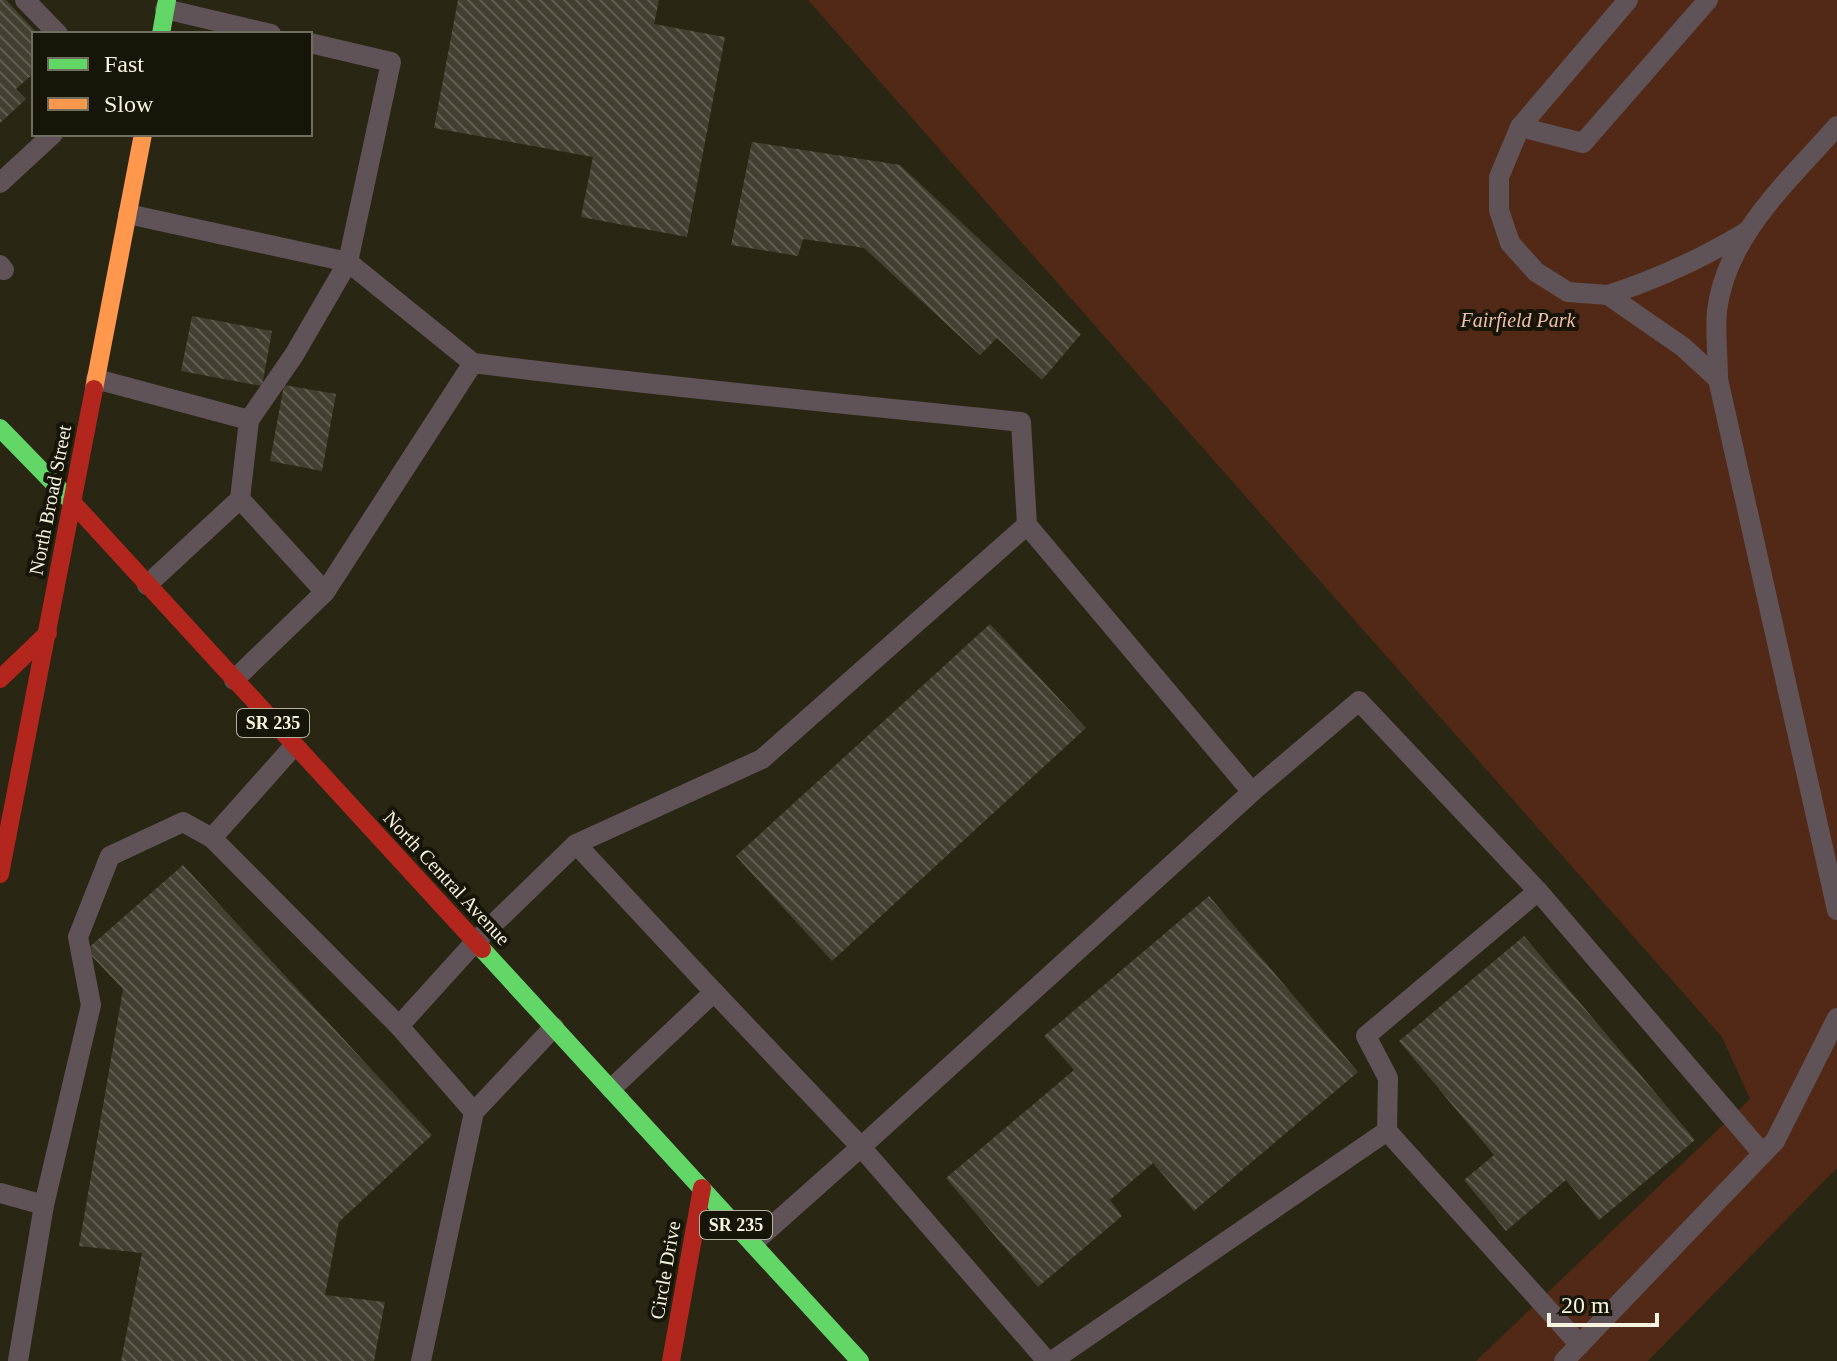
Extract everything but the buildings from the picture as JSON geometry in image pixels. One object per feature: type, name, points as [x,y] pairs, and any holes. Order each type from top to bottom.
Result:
[{"type":"main road","points":[[161,32],[166,5]]},
{"type":"main road","name":"North Broad Street","points":[[0,874],[143,136]]},
{"type":"main road","name":"North Central Avenue","points":[[0,428],[72,502],[860,1361]]},
{"type":"main road","points":[[0,679],[48,633]]},
{"type":"main road","name":"Circle Drive","points":[[671,1361],[702,1188]]},
{"type":"lane","points":[[25,0],[56,32]]},
{"type":"lane","points":[[1628,0],[1520,127],[1499,177],[1499,210],[1510,243],[1536,272],[1568,292],[1608,295],[1653,281],[1704,257],[1746,232]]},
{"type":"lane","points":[[1520,127],[1583,143],[1708,0]]},
{"type":"lane","points":[[166,5],[264,32]]},
{"type":"lane","points":[[147,585],[240,499],[249,420],[294,355],[348,262],[391,62],[312,43]]},
{"type":"lane","points":[[1837,126],[1746,232],[1727,275],[1717,310],[1718,379],[1837,910]]},
{"type":"lane","points":[[0,183],[51,136]]},
{"type":"lane","points":[[128,214],[348,262],[473,363],[643,385],[1021,422],[1027,525],[1252,792]]},
{"type":"lane","points":[[1608,295],[1683,347],[1718,379]]},
{"type":"lane","points":[[234,680],[325,592],[473,363]]},
{"type":"lane","points":[[96,379],[249,420]]},
{"type":"lane","points":[[240,499],[325,592]]},
{"type":"lane","points":[[399,1026],[476,941],[576,844],[762,759],[1027,525]]},
{"type":"lane","points":[[753,1243],[1252,792],[1359,701],[1538,891],[1763,1154]]},
{"type":"lane","points":[[212,838],[294,746]]},
{"type":"lane","points":[[18,1361],[44,1205],[91,1005],[78,937],[110,856],[183,822],[212,838],[399,1026],[474,1112]]},
{"type":"lane","points":[[576,844],[861,1147],[1049,1361],[1387,1131]]},
{"type":"lane","points":[[1538,891],[1366,1036],[1388,1078],[1387,1131],[1580,1345]]},
{"type":"lane","points":[[611,1089],[714,992]]},
{"type":"lane","points":[[1564,1361],[1775,1141],[1837,1018]]},
{"type":"lane","points":[[421,1361],[474,1112],[554,1027]]},
{"type":"lane","points":[[0,1193],[44,1205]]},
{"type":"green space","name":"Fairfield Park","points":[[808,0],[1837,0],[1837,1168],[1648,1361],[1476,1361],[1750,1099],[1722,1037]]},
{"type":"traffic: fast","points":[[161,32],[167,0]]},
{"type":"traffic: fast","points":[[0,428],[72,502]]},
{"type":"traffic: fast","points":[[482,949],[860,1361]]},
{"type":"traffic: slow","points":[[94,389],[143,136]]},
{"type":"traffic: jam","points":[[0,874],[94,389]]},
{"type":"traffic: jam","points":[[72,502],[482,949]]},
{"type":"traffic: jam","points":[[0,679],[48,633]]},
{"type":"traffic: jam","points":[[671,1361],[702,1188]]}]
